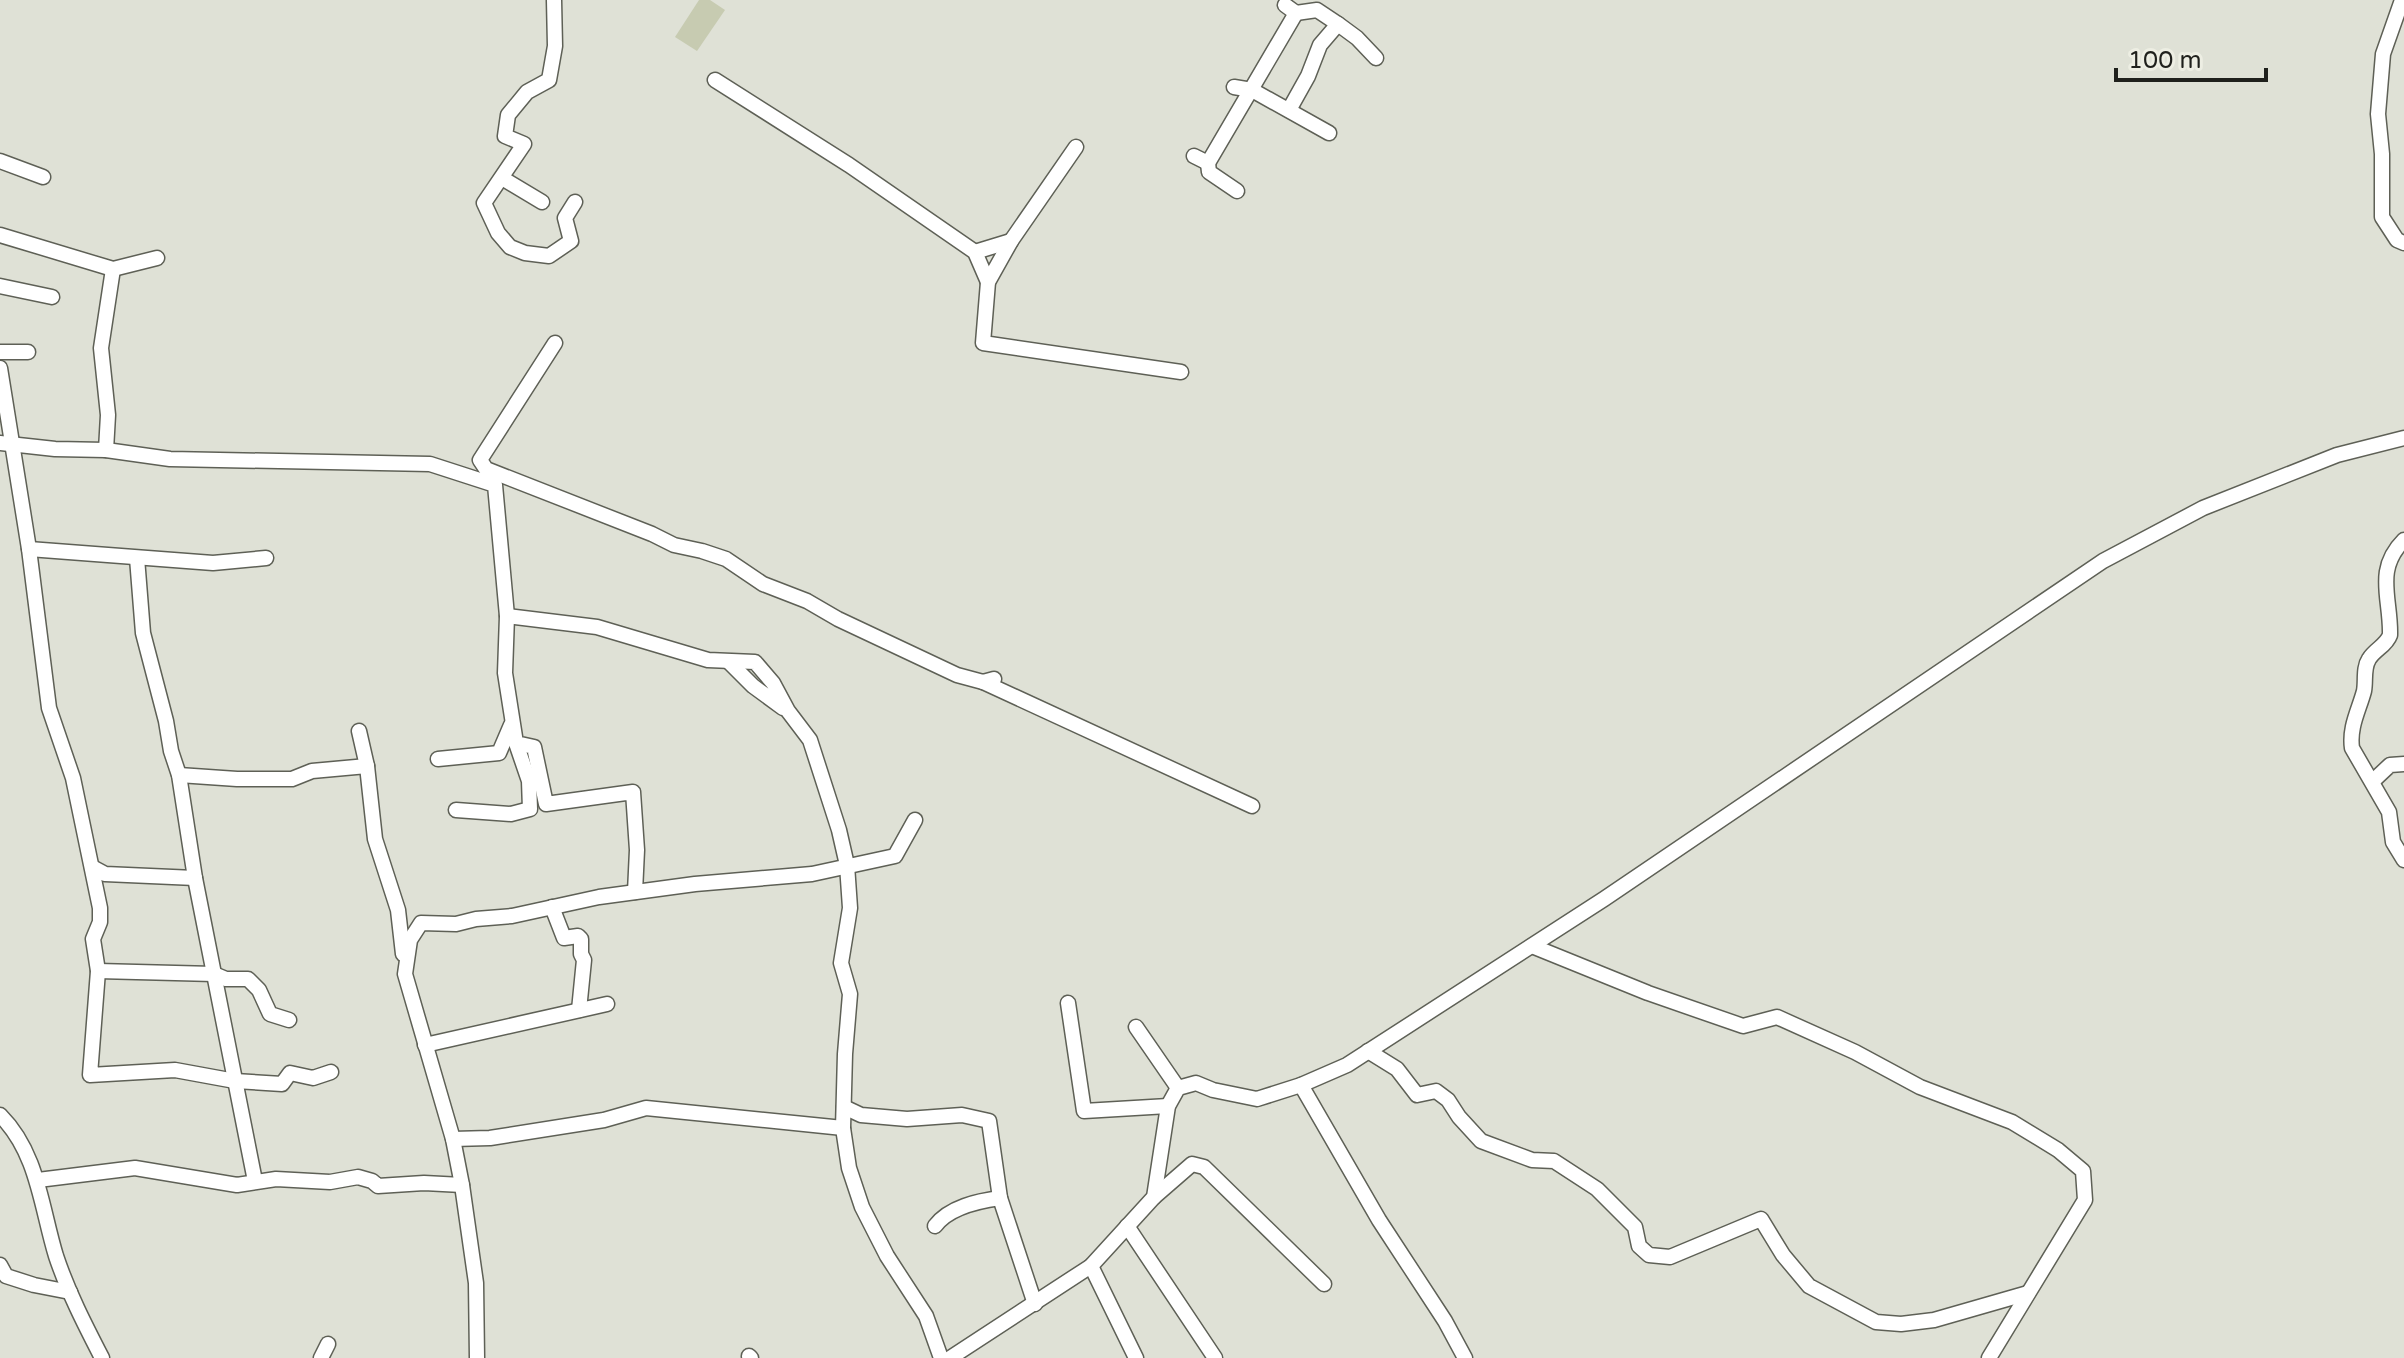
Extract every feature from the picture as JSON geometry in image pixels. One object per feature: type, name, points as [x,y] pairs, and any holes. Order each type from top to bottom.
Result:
[{"type":"street","points":[[554,0],[555,46],[549,80],[527,92],[508,115],[505,136],[524,144],[484,203],[498,233],[510,247],[525,253],[549,256],[571,241],[565,218],[575,202]]},
{"type":"street","points":[[2402,0],[2383,54],[2378,114],[2382,154],[2382,217],[2397,240],[2404,243]]},
{"type":"street","points":[[1237,191],[1209,172],[1201,159],[1252,90],[1290,9],[1317,10],[1357,38],[1376,58]]},
{"type":"street","points":[[1289,110],[1308,76],[1320,45],[1338,24]]},
{"type":"street","points":[[715,80],[849,165],[975,252],[988,282]]},
{"type":"street","points":[[1234,87],[1252,90],[1329,133]]},
{"type":"street","points":[[1076,147],[1011,241],[988,282],[983,343],[1181,372]]},
{"type":"street","points":[[0,161],[43,177]]},
{"type":"street","points":[[502,178],[542,202]]},
{"type":"street","points":[[0,235],[113,269],[157,258]]},
{"type":"street","points":[[975,252],[1011,241]]},
{"type":"street","points":[[106,450],[108,415],[101,348],[113,269]]},
{"type":"street","points":[[0,286],[52,297]]},
{"type":"street","points":[[555,343],[480,460],[486,469],[674,545],[726,559],[763,584],[807,601],[838,619],[957,675],[988,681],[1252,806]]},
{"type":"street","points":[[0,352],[28,352]]},
{"type":"street","points":[[0,368],[5,443],[29,549],[49,708],[73,778],[100,908],[100,922],[93,939],[98,971],[90,1075],[175,1070],[235,1081],[282,1084],[290,1073],[313,1078],[331,1072]]},
{"type":"street","points":[[1154,1197],[1168,1106],[1178,1088],[1196,1083],[1213,1090],[1257,1099],[1301,1085],[1347,1065],[1532,946],[2103,561],[2203,508],[2337,455],[2404,438]]},
{"type":"street","points":[[5,443],[55,449],[106,450],[170,459],[430,464],[495,485],[507,616],[505,673],[511,725],[529,781],[530,809],[511,814],[456,810]]},
{"type":"street","points":[[2404,540],[2390,556],[2387,571],[2390,635],[2388,641],[2368,660],[2363,696],[2357,705],[2351,742],[2389,812],[2393,842],[2404,860]]},
{"type":"street","points":[[29,549],[213,563],[266,558]]},
{"type":"street","points":[[137,558],[143,633],[179,775],[195,878],[255,1181]]},
{"type":"street","points":[[507,616],[597,627],[708,660],[755,662],[773,683],[788,711],[810,740],[847,865],[850,908],[841,963],[850,994],[843,1128],[849,1168],[862,1207],[887,1256],[926,1316],[941,1358]]},
{"type":"street","points":[[438,759],[499,753],[511,725]]},
{"type":"street","points":[[359,731],[367,766],[375,839],[398,910],[405,974],[453,1139],[462,1185],[476,1283],[477,1358]]},
{"type":"street","points":[[516,743],[534,747],[546,804],[633,792],[637,850],[635,892]]},
{"type":"street","points":[[2373,781],[2390,765],[2404,764]]},
{"type":"street","points":[[179,775],[292,779],[312,771],[367,766]]},
{"type":"street","points":[[405,974],[410,940],[421,923],[456,924],[635,892],[812,874],[895,856],[915,820]]},
{"type":"street","points":[[92,867],[105,874],[195,878]]},
{"type":"street","points":[[552,907],[564,938],[578,936],[581,939],[584,960],[579,1010]]},
{"type":"street","points":[[1532,946],[1648,993],[1743,1026],[1777,1017],[1855,1052],[1920,1087],[2012,1122],[2058,1150],[2083,1171],[2085,1200],[1989,1358]]},
{"type":"street","points":[[98,971],[214,974],[226,979],[248,979],[259,990],[270,1014],[289,1020]]},
{"type":"street","points":[[1068,1003],[1084,1111],[1168,1106]]},
{"type":"street","points":[[425,1045],[607,1004]]},
{"type":"street","points":[[1136,1027],[1178,1088]]},
{"type":"street","points":[[1368,1051],[1397,1069],[1417,1095],[1436,1091],[1448,1100],[1481,1141],[1532,1160],[1554,1161],[1597,1189],[1635,1227],[1639,1246],[1649,1255],[1670,1257],[1761,1219],[1783,1255],[1809,1286],[1876,1322],[1901,1324],[1934,1320],[2028,1293]]},
{"type":"street","points":[[1301,1085],[1379,1220],[1445,1321],[1465,1358]]},
{"type":"street","points":[[844,1107],[861,1115],[907,1119],[962,1115],[989,1121],[1000,1198],[1035,1304]]},
{"type":"street","points":[[453,1139],[490,1138],[604,1120],[646,1108],[843,1128]]},
{"type":"street","points":[[0,1115],[12,1127],[38,1180],[56,1256],[77,1311],[102,1358]]},
{"type":"street","points":[[950,1358],[966,1352],[1091,1266],[1154,1197],[1192,1164],[1204,1167],[1324,1284]]},
{"type":"street","points":[[38,1180],[135,1168],[237,1185],[276,1179],[330,1182],[358,1177],[378,1186],[424,1183],[462,1185]]},
{"type":"street","points":[[935,1226],[941,1218],[976,1201],[1000,1198]]},
{"type":"street","points":[[1127,1226],[1215,1358]]},
{"type":"street","points":[[1091,1266],[1136,1358]]},
{"type":"street","points":[[2,1272],[34,1285],[70,1292]]},
{"type":"green space","points":[[699,0],[710,0],[725,10],[697,51],[675,37]]}]
